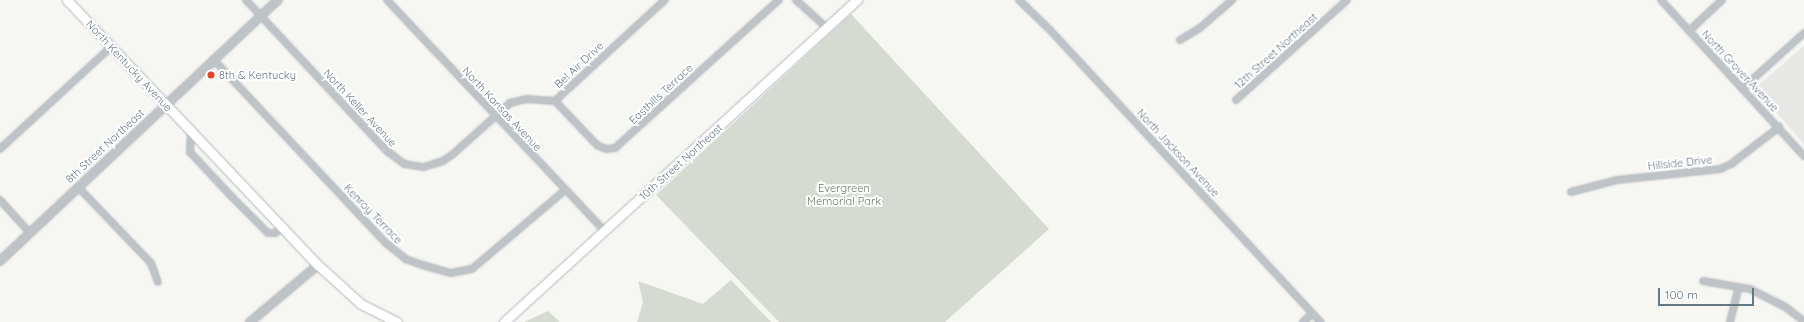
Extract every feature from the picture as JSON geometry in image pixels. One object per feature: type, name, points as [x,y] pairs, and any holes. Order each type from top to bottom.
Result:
[{"type":"main road","name":"North Kentucky Avenue","points":[[67,0],[318,265],[361,304],[397,322]]},
{"type":"main road","name":"10th Street Northeast","points":[[504,322],[857,0]]},
{"type":"street","name":"North Keller Avenue","points":[[246,0],[387,151],[404,164],[424,167],[443,161],[495,116]]},
{"type":"street","name":"8th Street Northeast","points":[[0,261],[165,104],[278,0]]},
{"type":"street","name":"North Kansas Avenue","points":[[387,0],[604,230]]},
{"type":"street","name":"Bel Air Drive","points":[[495,116],[510,103],[519,100],[555,102],[665,0]]},
{"type":"street","name":"Easthills Terrace","points":[[555,102],[597,145],[606,149],[615,148],[779,0]]},
{"type":"street","points":[[796,0],[826,28]]},
{"type":"street","name":"North Jackson Avenue","points":[[1019,0],[1050,30],[1320,322]]},
{"type":"street","points":[[1180,40],[1200,28],[1232,0]]},
{"type":"street","name":"12th Street Northeast","points":[[1236,100],[1347,0]]},
{"type":"street","name":"North Grover Avenue","points":[[1661,0],[1804,156]]},
{"type":"street","points":[[1689,31],[1722,0]]},
{"type":"street","points":[[1742,88],[1804,33]]},
{"type":"street","points":[[0,149],[111,47]]},
{"type":"street","name":"Kenroy Terrace","points":[[213,60],[386,243],[406,259],[419,264],[451,273],[472,269],[565,190]]},
{"type":"street","name":"Hillside Drive","points":[[1571,192],[1617,180],[1720,169],[1731,164],[1779,127]]},
{"type":"street","points":[[191,132],[190,152],[231,196],[268,233],[275,234],[283,228]]},
{"type":"street","points":[[78,187],[151,263],[158,282]]},
{"type":"street","points":[[0,200],[30,232]]},
{"type":"street","points":[[250,322],[318,265]]},
{"type":"street","points":[[1703,281],[1739,287],[1775,300],[1804,321]]},
{"type":"street","points":[[1730,322],[1739,287]]},
{"type":"street","points":[[1303,322],[1312,314]]},
{"type":"shaded area","points":[[1804,46],[1804,144],[1755,88]]},
{"type":"green space","name":"Evergreen Memorial Park","points":[[851,14],[1049,229],[945,322],[779,322],[656,195]]},
{"type":"green space","points":[[731,280],[771,322],[637,322],[643,302],[638,281],[703,304]]},
{"type":"green space","points":[[548,311],[560,322],[524,322]]},
{"type":"place","name":"8th & Kentucky","points":[[211,75]]}]
